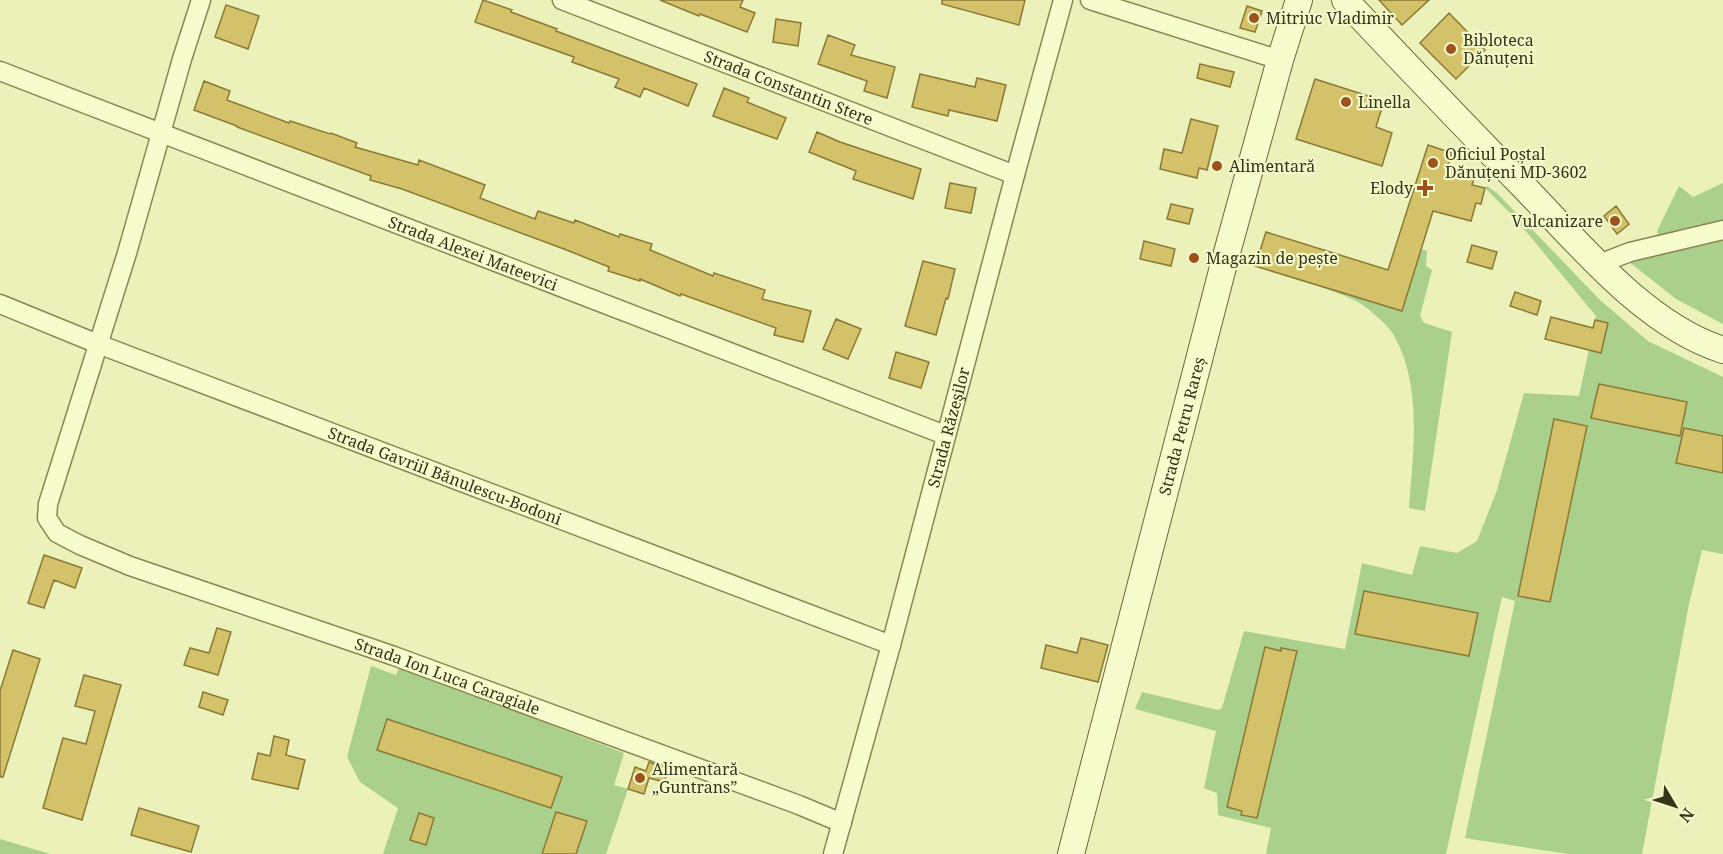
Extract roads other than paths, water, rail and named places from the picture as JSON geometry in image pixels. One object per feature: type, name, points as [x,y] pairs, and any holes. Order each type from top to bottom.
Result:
[{"type":"main road","name":"Strada Petru Rareș","points":[[1071,854],[1220,278],[1280,60],[1299,0]]},
{"type":"main road","points":[[1345,0],[1599,264],[1660,319],[1723,350]]},
{"type":"street","points":[[98,344],[201,0]]},
{"type":"street","name":"Strada Constantin Stere","points":[[562,0],[1014,175]]},
{"type":"street","name":"Strada Răzeşilor","points":[[833,854],[891,645],[1014,175],[1063,0]]},
{"type":"street","points":[[1090,0],[1280,60]]},
{"type":"street","name":"Strada Alexei Mateevici","points":[[0,71],[945,435]]},
{"type":"street","points":[[1599,264],[1630,252],[1723,230]]},
{"type":"street","name":"Strada Gavriil Bănulescu-Bodoni","points":[[0,304],[98,344],[891,645]]},
{"type":"street","name":"Strada Ion Luca Caragiale","points":[[98,344],[48,504],[47,518],[53,529],[70,541],[130,566],[394,656],[799,805],[842,823]]},
{"type":"place","name":"Mitriuc Vladimir","points":[[1254,18]]},
{"type":"place","name":"Bibloteca Dănuțeni","points":[[1451,49]]},
{"type":"place","name":"Linella","points":[[1346,102]]},
{"type":"place","name":"Oficiul Poștal Dănuțeni MD-3602","points":[[1433,163]]},
{"type":"place","name":"Alimentară","points":[[1217,166]]},
{"type":"place","name":"Elody","points":[[1425,188]]},
{"type":"place","name":"Vulcanizare","points":[[1615,221]]},
{"type":"place","name":"Magazin de pește","points":[[1194,258]]},
{"type":"place","name":"Alimentară „Guntrans”","points":[[640,778]]}]
